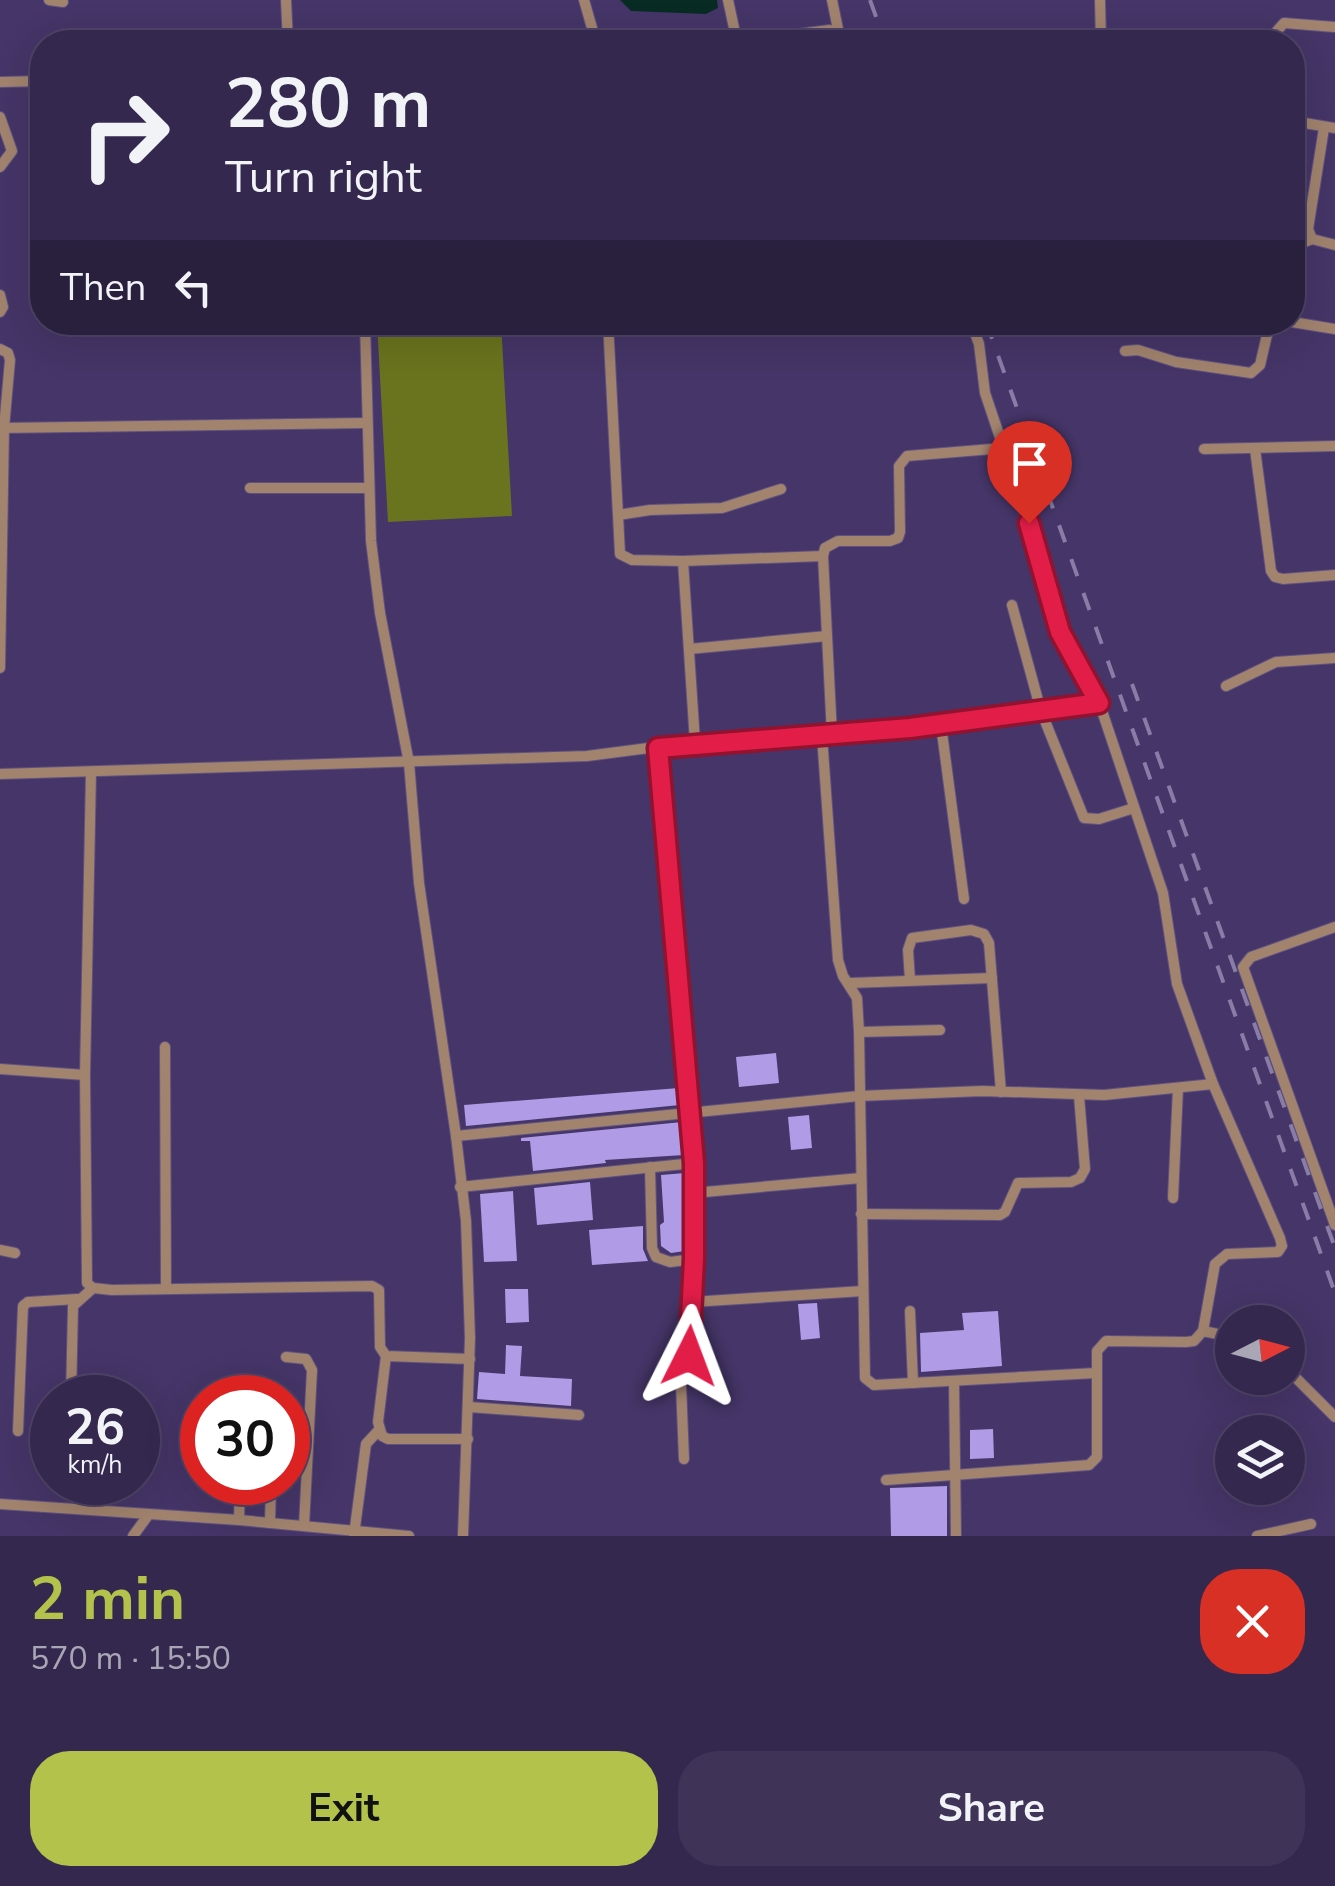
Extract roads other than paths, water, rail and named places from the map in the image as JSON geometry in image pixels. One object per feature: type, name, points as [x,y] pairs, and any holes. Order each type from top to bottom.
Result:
[{"type":"street","points":[[49,0],[63,2]]},
{"type":"street","points":[[286,0],[287,30]]},
{"type":"street","points":[[584,0],[593,30]]},
{"type":"street","points":[[728,0],[733,30]]},
{"type":"street","points":[[832,0],[840,30]]},
{"type":"street","points":[[1100,0],[1100,30]]},
{"type":"street","points":[[1278,30],[1284,23],[1335,27]]},
{"type":"street","points":[[0,82],[30,81]]},
{"type":"street","points":[[0,117],[12,151],[0,166]]},
{"type":"street","points":[[1305,123],[1330,128],[1308,229],[1312,240]]},
{"type":"street","points":[[1305,242],[1335,245]]},
{"type":"street","points":[[0,295],[4,306],[0,312]]},
{"type":"street","points":[[1305,324],[1335,329]]},
{"type":"street","points":[[365,335],[368,488],[380,614],[409,763],[419,883],[466,1221],[470,1359],[464,1536]]},
{"type":"street","points":[[609,335],[620,554],[624,558],[683,561],[823,556]]},
{"type":"street","points":[[886,1480],[1094,1462],[1096,1351],[1106,1342],[1194,1341],[1203,1331],[1212,1272],[1221,1257],[1272,1254],[1282,1246],[1213,1084],[1177,984],[1166,904],[1099,703],[1060,632],[1045,571],[986,393],[976,335]]},
{"type":"street","points":[[1125,351],[1138,350],[1176,362],[1250,373],[1260,365],[1267,335]]},
{"type":"street","points":[[0,349],[8,353],[10,360],[2,428],[0,668]]},
{"type":"street","points":[[2,428],[366,423]]},
{"type":"street","points":[[1204,449],[1335,446]]},
{"type":"street","points":[[1004,448],[907,456],[899,466],[898,538],[830,542],[823,556],[838,960],[856,998],[859,1032],[865,1378],[874,1385],[1096,1373]]},
{"type":"street","points":[[1255,450],[1271,571],[1283,579],[1335,575]]},
{"type":"street","points":[[250,488],[368,488]]},
{"type":"street","points":[[618,515],[722,508],[781,489]]},
{"type":"street","points":[[683,561],[695,742]]},
{"type":"street","points":[[1012,605],[1041,712],[1084,818],[1099,819],[1134,808]]},
{"type":"street","points":[[689,649],[827,636]]},
{"type":"street","points":[[1226,686],[1276,662],[1335,658]]},
{"type":"street","points":[[0,774],[587,756],[695,742],[827,736],[941,725],[1099,703]]},
{"type":"street","points":[[941,725],[964,899]]},
{"type":"street","points":[[658,748],[694,1163],[689,1356],[681,1384],[684,1459]]},
{"type":"street","points":[[91,772],[85,1274],[93,1288]]},
{"type":"street","points":[[1335,926],[1251,957],[1243,967],[1335,1225]]},
{"type":"street","points":[[910,980],[908,950],[912,938],[971,930],[984,934],[989,943],[1001,1092]]},
{"type":"street","points":[[850,984],[992,978]]},
{"type":"street","points":[[859,1032],[940,1030]]},
{"type":"street","points":[[165,1047],[166,1288]]},
{"type":"street","points":[[0,1068],[85,1076]]},
{"type":"street","points":[[456,1136],[860,1096],[1001,1092],[1079,1096],[1213,1084]]},
{"type":"street","points":[[1173,1198],[1178,1088]]},
{"type":"street","points":[[861,1214],[1000,1215],[1018,1183],[1070,1182],[1080,1178],[1085,1169],[1079,1096]]},
{"type":"street","points":[[460,1187],[694,1163]]},
{"type":"street","points":[[650,1167],[652,1248],[656,1257],[670,1262],[694,1259]]},
{"type":"street","points":[[694,1192],[861,1178]]},
{"type":"street","points":[[0,1250],[15,1253]]},
{"type":"street","points":[[18,1431],[22,1306],[28,1302],[77,1299],[93,1288],[372,1286],[379,1290],[380,1347],[386,1356],[378,1430],[366,1444],[354,1534]]},
{"type":"street","points":[[692,1302],[863,1291]]},
{"type":"street","points":[[71,1375],[72,1316],[77,1299]]},
{"type":"street","points":[[910,1311],[913,1383]]},
{"type":"street","points":[[1203,1331],[1215,1333]]},
{"type":"street","points":[[386,1356],[470,1359]]},
{"type":"street","points":[[286,1357],[306,1360],[312,1370],[304,1526]]},
{"type":"street","points":[[954,1381],[956,1536]]},
{"type":"street","points":[[1305,1387],[1335,1416]]},
{"type":"street","points":[[468,1407],[579,1415]]},
{"type":"street","points":[[378,1430],[388,1439],[468,1439]]},
{"type":"street","points":[[0,1504],[239,1520],[270,1523],[284,1530],[304,1526],[354,1534],[409,1536]]},
{"type":"street","points":[[239,1505],[239,1520]]},
{"type":"street","points":[[270,1505],[270,1523]]},
{"type":"street","points":[[133,1536],[149,1514]]},
{"type":"street","points":[[1257,1536],[1311,1524]]},
{"type":"railway","points":[[870,0],[881,30]]},
{"type":"railway","points":[[991,335],[1335,1293]]},
{"type":"railway","points":[[1132,684],[1335,1248]]}]
